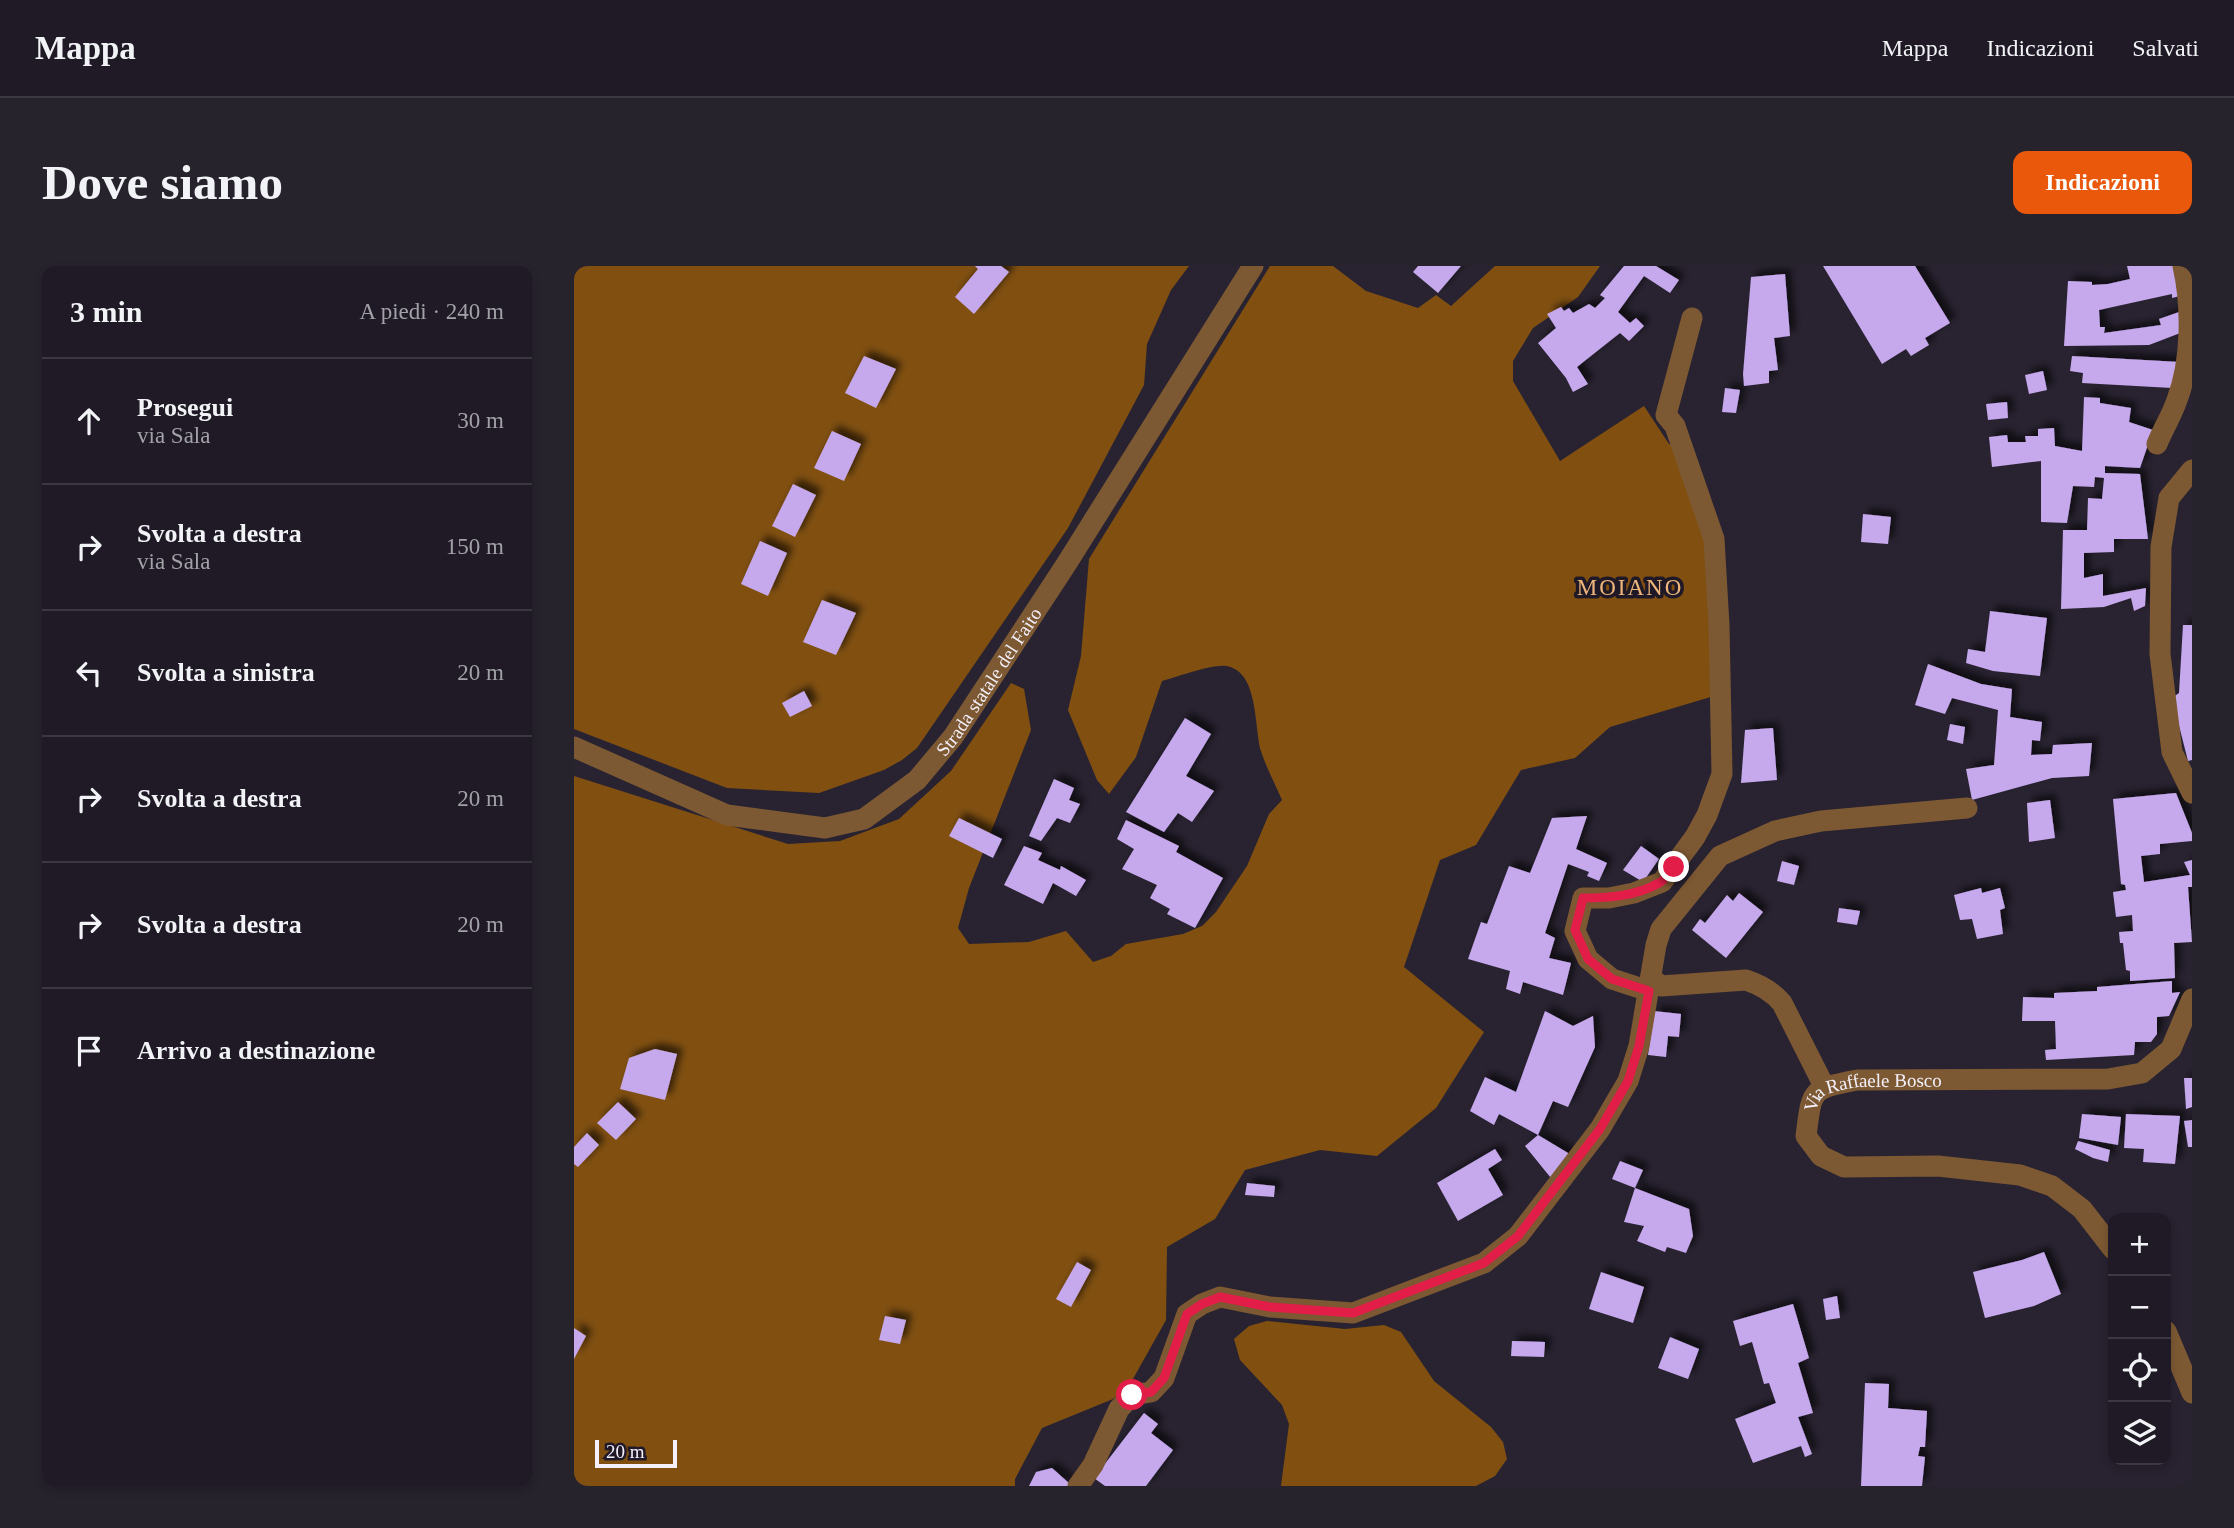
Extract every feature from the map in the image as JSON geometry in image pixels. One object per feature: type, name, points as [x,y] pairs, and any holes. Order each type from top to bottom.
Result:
[{"type":"street","name":"Strada statale del Faito","points":[[574,747],[727,816],[825,828],[864,819],[917,780],[953,737],[1067,564],[1253,266]]},
{"type":"street","points":[[2157,444],[2178,398],[2190,344],[2188,279]]},
{"type":"street","points":[[1692,318],[1666,415],[1675,426],[1714,539],[1722,774],[1707,815],[1695,837],[1661,882],[1634,893],[1609,898],[1583,898],[1575,930],[1588,959],[1612,979],[1661,986],[1746,980],[1760,984],[1776,995],[1782,1003],[1824,1086]]},
{"type":"street","points":[[2192,470],[2169,498],[2161,547],[2160,654],[2172,752],[2192,793]]},
{"type":"street","points":[[1078,1486],[1093,1465],[1119,1409],[1132,1395],[1151,1392],[1164,1378],[1187,1314],[1202,1304],[1220,1297],[1270,1307],[1353,1313],[1484,1263],[1518,1236],[1600,1129],[1628,1081],[1639,1046],[1661,929],[1720,856],[1774,831],[1821,821],[1966,808]]},
{"type":"street","name":"Via Raffaele Bosco","points":[[2108,1243],[2082,1209],[2052,1186],[2020,1175],[1937,1166],[1844,1167],[1821,1156],[1806,1136],[1811,1099],[1824,1086],[1857,1080],[2108,1079],[2142,1073],[2171,1049],[2192,999]]},
{"type":"street","points":[[2169,1339],[2192,1393]]},
{"type":"shaded area","points":[[574,266],[1189,266],[1171,290],[1147,344],[1144,385],[1068,528],[917,748],[884,770],[819,793],[727,788],[574,729]]},
{"type":"shaded area","points":[[1270,266],[1333,266],[1366,291],[1418,308],[1436,295],[1451,306],[1495,266],[1600,266],[1578,297],[1533,328],[1513,361],[1513,381],[1560,461],[1644,406],[1669,444],[1687,448],[1705,497],[1714,696],[1610,727],[1575,758],[1521,770],[1476,845],[1440,860],[1404,967],[1484,1032],[1436,1108],[1377,1156],[1320,1150],[1245,1170],[1215,1219],[1167,1247],[1166,1320],[1129,1386],[1113,1399],[1042,1428],[1015,1479],[1015,1486],[574,1486],[574,776],[788,844],[840,841],[899,819],[951,771],[1011,683],[1024,689],[1031,730],[969,888],[958,928],[969,944],[1029,942],[1066,931],[1093,962],[1111,956],[1126,944],[1183,934],[1202,926],[1216,912],[1247,866],[1269,814],[1282,800],[1261,751],[1253,701],[1244,678],[1237,670],[1220,666],[1162,681],[1136,757],[1109,794],[1097,780],[1068,710],[1081,656],[1089,559]]},
{"type":"shaded area","points":[[1267,1321],[1345,1329],[1384,1325],[1401,1332],[1434,1381],[1491,1427],[1503,1442],[1507,1459],[1495,1476],[1476,1486],[1281,1486],[1289,1424],[1282,1405],[1240,1360],[1234,1339],[1249,1326]]},
{"type":"building","points":[[975,266],[1001,266],[1009,272],[974,314],[955,297],[978,269]]},
{"type":"building","points":[[1418,266],[1461,266],[1438,293],[1413,272]]},
{"type":"building","points":[[1624,266],[1656,266],[1679,280],[1670,293],[1644,276],[1618,312],[1630,323],[1636,318],[1644,326],[1629,341],[1620,333],[1577,367],[1588,384],[1573,392],[1566,378],[1538,343],[1556,328],[1547,314],[1561,307],[1564,311],[1569,308],[1573,313],[1589,304],[1595,308],[1605,298],[1600,295]]},
{"type":"building","points":[[1823,266],[1915,266],[1950,323],[1925,338],[1929,345],[1911,356],[1906,349],[1882,364]]},
{"type":"building","points":[[2127,266],[2174,266],[2180,296],[2172,298],[2172,294],[2099,310],[2100,327],[2105,327],[2104,333],[2161,325],[2159,319],[2182,311],[2188,330],[2149,345],[2064,346],[2068,281],[2092,282],[2092,285],[2130,279]]},
{"type":"building","points":[[1785,274],[1790,336],[1774,338],[1778,370],[1769,371],[1769,383],[1744,386],[1751,277]]},
{"type":"building","points":[[864,356],[896,369],[876,408],[845,393]]},
{"type":"building","points":[[2072,356],[2180,362],[2172,388],[2082,383],[2083,373],[2070,371]]},
{"type":"building","points":[[2043,371],[2047,390],[2029,394],[2025,375]]},
{"type":"building","points":[[1725,388],[1740,390],[1736,413],[1722,412]]},
{"type":"building","points":[[2084,397],[2100,398],[2100,403],[2131,408],[2129,422],[2153,430],[2140,468],[2105,466],[2105,473],[2140,474],[2148,539],[2114,539],[2114,552],[2084,553],[2084,578],[2103,574],[2103,596],[2146,588],[2145,606],[2134,611],[2131,598],[2104,607],[2061,609],[2063,530],[2087,530],[2088,498],[2102,499],[2104,478],[2095,477],[2094,487],[2073,486],[2067,523],[2041,522],[2041,461],[1992,467],[1989,437],[2007,435],[2008,442],[2026,442],[2025,436],[2038,436],[2038,429],[2054,428],[2055,446],[2082,451]]},
{"type":"building","points":[[2007,402],[2008,418],[1988,420],[1986,404]]},
{"type":"building","points":[[832,431],[861,444],[844,481],[814,468]]},
{"type":"building","points":[[793,484],[816,495],[795,537],[772,526]]},
{"type":"building","points":[[1863,514],[1891,517],[1888,544],[1861,542]]},
{"type":"building","points":[[760,541],[787,553],[768,596],[741,584]]},
{"type":"building","points":[[822,600],[856,613],[836,655],[803,642]]},
{"type":"building","points":[[1990,611],[2047,618],[2040,676],[1993,671],[1966,663],[1968,649],[1985,652]]},
{"type":"building","points":[[2183,625],[2192,625],[2192,760],[2188,761],[2172,698],[2179,693]]},
{"type":"building","points":[[1928,664],[1981,684],[2012,689],[2010,717],[2042,722],[2040,741],[2032,740],[2031,755],[2052,754],[2053,745],[2092,743],[2089,776],[2052,778],[1972,800],[1966,769],[1994,765],[1998,710],[1952,698],[1945,714],[1915,705]]},
{"type":"building","points":[[804,691],[812,706],[790,717],[782,703]]},
{"type":"building","points":[[1185,718],[1211,734],[1186,776],[1214,791],[1192,822],[1178,813],[1164,832],[1126,812]]},
{"type":"building","points":[[1950,724],[1965,727],[1963,744],[1947,740]]},
{"type":"building","points":[[1773,728],[1777,780],[1741,783],[1745,730]]},
{"type":"building","points":[[1054,779],[1074,788],[1069,800],[1080,804],[1070,823],[1057,818],[1041,841],[1029,836]]},
{"type":"building","points":[[2176,793],[2192,833],[2192,841],[2160,844],[2160,854],[2141,856],[2144,882],[2190,875],[2184,862],[2192,860],[2192,887],[2188,887],[2192,942],[2174,943],[2175,978],[2130,981],[2130,971],[2126,970],[2119,932],[2133,931],[2132,915],[2116,917],[2113,892],[2126,890],[2125,885],[2121,884],[2113,799]]},
{"type":"building","points":[[2050,800],[2055,838],[2029,842],[2027,803]]},
{"type":"building","points":[[1587,816],[1576,849],[1607,863],[1599,881],[1587,876],[1589,872],[1568,864],[1545,933],[1555,938],[1549,958],[1571,963],[1563,995],[1523,982],[1520,994],[1506,989],[1510,971],[1468,959],[1481,922],[1487,924],[1509,866],[1530,873],[1552,818]]},
{"type":"building","points":[[959,818],[1002,839],[993,858],[949,836]]},
{"type":"building","points":[[1126,820],[1179,846],[1176,852],[1223,878],[1195,928],[1167,914],[1170,909],[1150,898],[1157,885],[1122,869],[1134,849],[1117,839]]},
{"type":"building","points":[[1024,846],[1042,853],[1038,860],[1060,870],[1061,866],[1086,880],[1076,896],[1053,883],[1043,904],[1004,885]]},
{"type":"building","points":[[1641,846],[1659,859],[1643,882],[1623,870]]},
{"type":"building","points":[[1782,861],[1799,866],[1794,885],[1777,881]]},
{"type":"building","points":[[1981,888],[1982,893],[2000,888],[2005,908],[2000,910],[2003,934],[1977,939],[1972,919],[1960,920],[1954,895]]},
{"type":"building","points":[[1739,893],[1763,912],[1726,958],[1692,930],[1700,919],[1705,923],[1727,895],[1733,901]]},
{"type":"building","points":[[1839,908],[1860,911],[1857,925],[1837,922]]},
{"type":"building","points":[[2172,981],[2172,993],[2180,992],[2169,1016],[2157,1017],[2157,1034],[2151,1042],[2135,1042],[2134,1055],[2046,1060],[2045,1050],[2056,1049],[2055,1021],[2022,1021],[2023,997],[2054,998],[2054,993],[2097,991],[2097,987]]},
{"type":"building","points":[[1545,1011],[1573,1026],[1593,1016],[1595,1047],[1568,1107],[1553,1101],[1538,1135],[1499,1114],[1494,1125],[1470,1111],[1485,1077],[1516,1092]]},
{"type":"building","points":[[1654,1011],[1681,1014],[1679,1037],[1668,1036],[1666,1057],[1648,1055]]},
{"type":"building","points":[[655,1049],[677,1054],[665,1100],[620,1089],[629,1058]]},
{"type":"building","points":[[2184,1078],[2192,1078],[2192,1107],[2186,1109]]},
{"type":"building","points":[[618,1102],[636,1119],[616,1140],[597,1123]]},
{"type":"building","points":[[2082,1114],[2121,1117],[2118,1145],[2079,1138]]},
{"type":"building","points":[[2126,1114],[2180,1116],[2175,1164],[2143,1162],[2144,1149],[2124,1148]]},
{"type":"building","points":[[2192,1120],[2192,1147],[2188,1147],[2184,1121]]},
{"type":"building","points":[[587,1133],[599,1145],[578,1167],[574,1164],[574,1147]]},
{"type":"building","points":[[1538,1135],[1578,1159],[1555,1183],[1525,1146]]},
{"type":"building","points":[[2078,1141],[2110,1150],[2108,1162],[2075,1149]]},
{"type":"building","points":[[1495,1149],[1502,1160],[1488,1169],[1503,1195],[1458,1221],[1437,1183]]},
{"type":"building","points":[[1620,1161],[1643,1170],[1635,1188],[1612,1179]]},
{"type":"building","points":[[1247,1183],[1275,1186],[1274,1197],[1245,1195]]},
{"type":"building","points":[[1635,1188],[1689,1209],[1693,1236],[1686,1253],[1667,1247],[1665,1252],[1637,1241],[1644,1226],[1624,1222]]},
{"type":"building","points":[[2044,1252],[2061,1294],[2034,1306],[1985,1318],[1973,1272]]},
{"type":"building","points":[[1077,1262],[1091,1270],[1071,1307],[1056,1299]]},
{"type":"building","points":[[1601,1272],[1644,1287],[1633,1323],[1589,1309]]},
{"type":"building","points":[[1837,1296],[1840,1318],[1826,1320],[1823,1299]]},
{"type":"building","points":[[1793,1304],[1809,1358],[1798,1363],[1813,1413],[1798,1417],[1812,1454],[1805,1457],[1801,1446],[1753,1463],[1735,1419],[1776,1403],[1769,1383],[1764,1384],[1752,1342],[1740,1346],[1733,1321]]},
{"type":"building","points":[[885,1316],[906,1320],[900,1344],[879,1340]]},
{"type":"building","points":[[574,1328],[586,1336],[574,1359]]},
{"type":"building","points":[[1670,1337],[1699,1349],[1688,1379],[1658,1368]]},
{"type":"building","points":[[1512,1341],[1545,1342],[1544,1357],[1511,1356]]},
{"type":"building","points":[[1865,1383],[1889,1384],[1888,1408],[1927,1411],[1925,1447],[1920,1447],[1918,1456],[1925,1457],[1922,1486],[1861,1486]]},
{"type":"building","points":[[1144,1413],[1158,1424],[1151,1433],[1173,1450],[1146,1486],[1105,1486],[1094,1478]]},
{"type":"building","points":[[1052,1468],[1070,1484],[1069,1486],[1029,1486],[1036,1472]]},
{"type":"district","name":"MOIANO","points":[[1630,587]]},
{"type":"route","points":[[1132,1395],[1151,1392],[1164,1378],[1187,1314],[1202,1304],[1220,1297],[1270,1307],[1353,1313],[1484,1263],[1518,1236],[1600,1129],[1628,1081],[1646,1011],[1649,991],[1612,979],[1588,959],[1575,930],[1583,898],[1609,898],[1634,893],[1661,882],[1674,867]]}]
